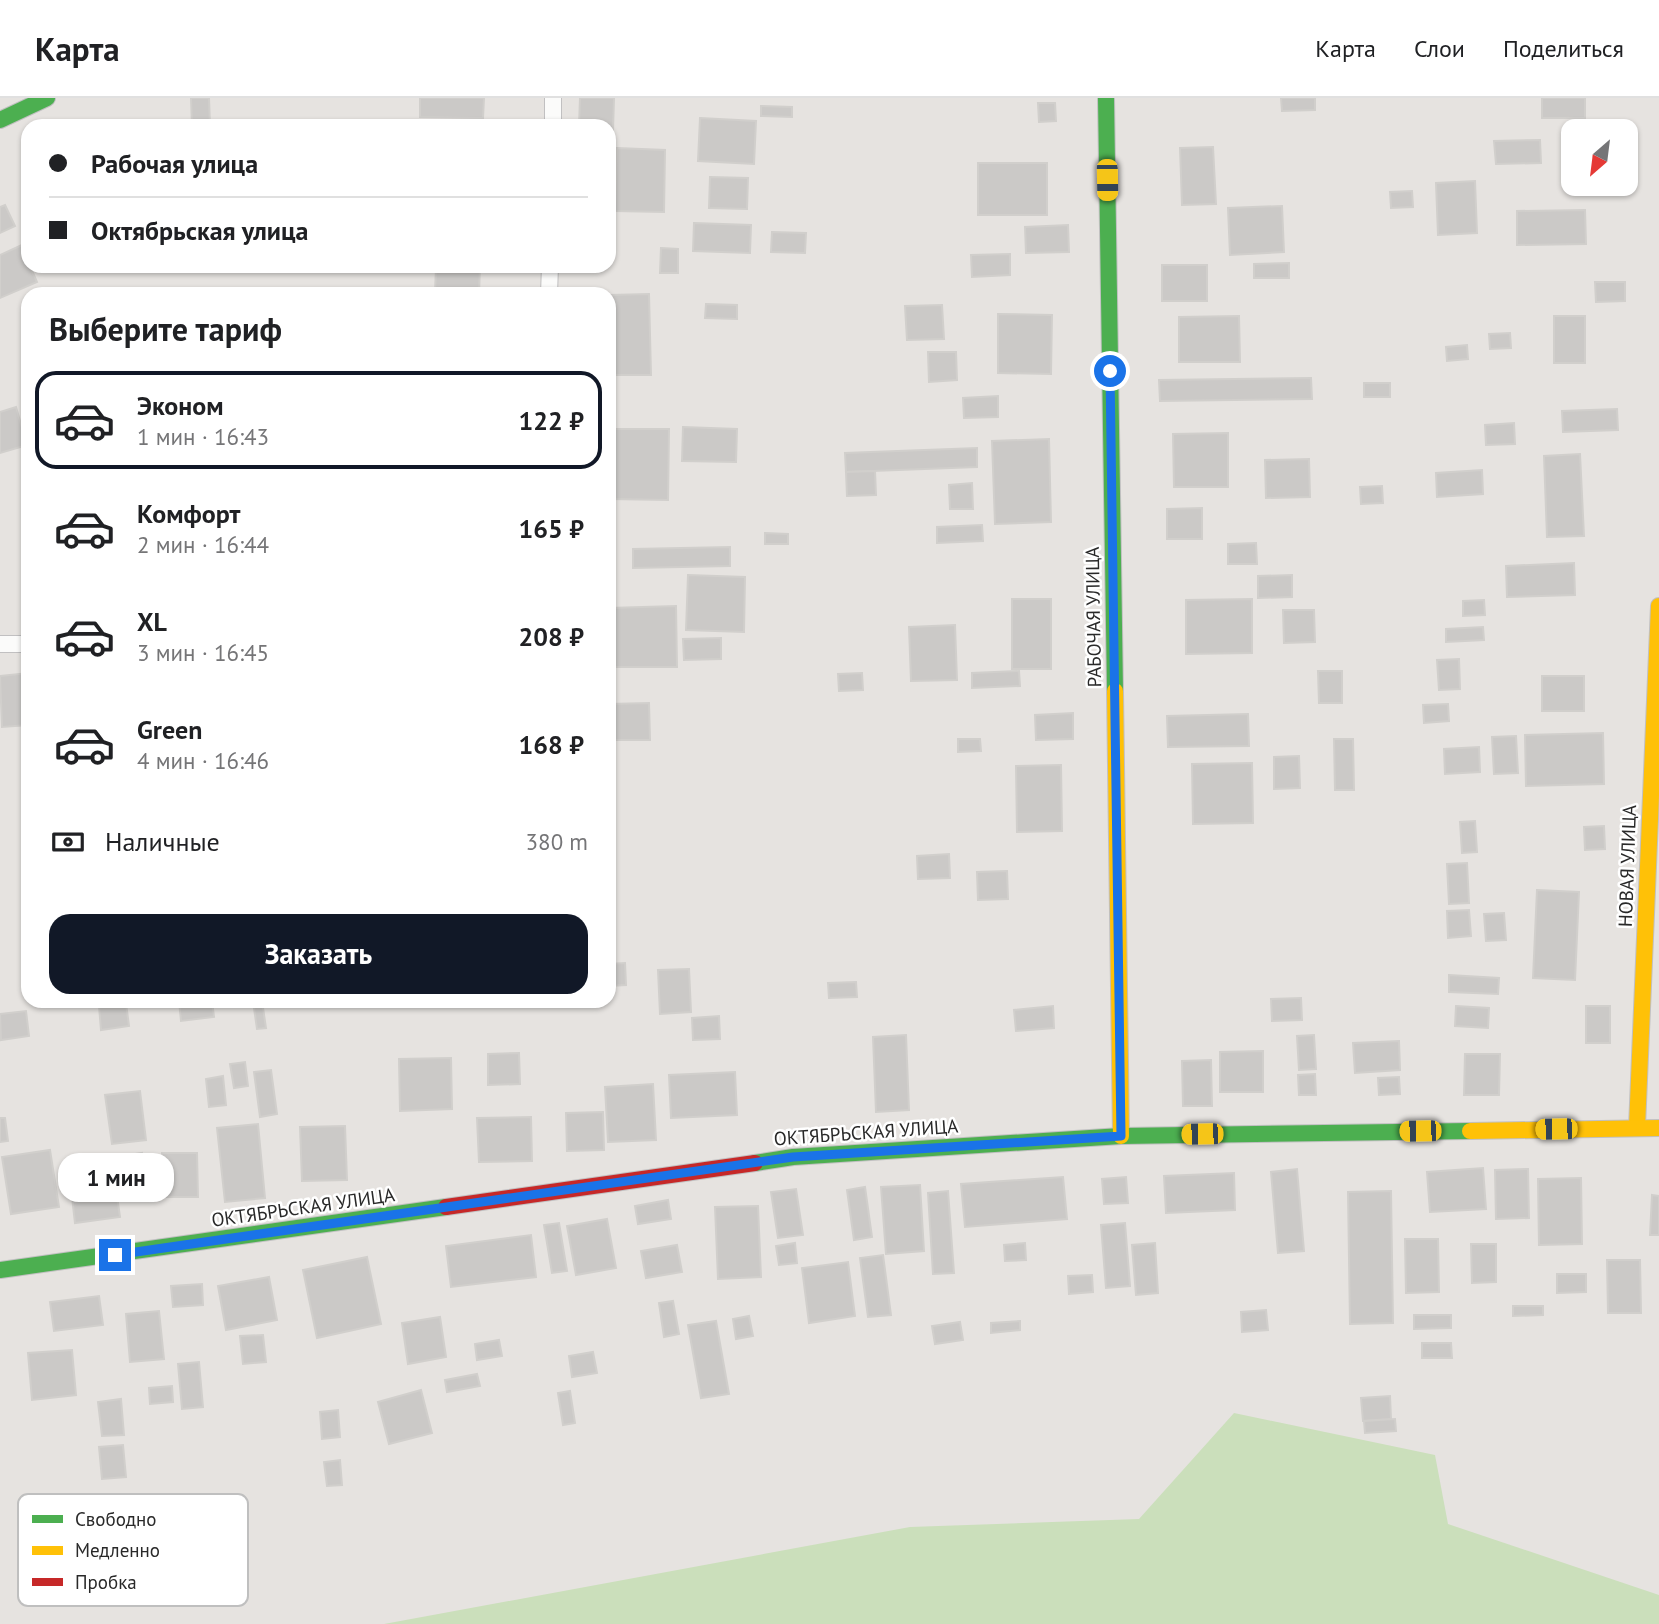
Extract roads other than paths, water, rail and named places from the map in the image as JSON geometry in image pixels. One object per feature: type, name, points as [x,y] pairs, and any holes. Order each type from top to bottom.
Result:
[{"type":"street","points":[[0,120],[47,98]]},
{"type":"street","name":"РАБОЧАЯ УЛИЦА","points":[[1106,98],[1121,1136]]},
{"type":"street","name":"НОВАЯ УЛИЦА","points":[[1637,1127],[1659,607]]},
{"type":"street","name":"ОКТЯБРЬСКАЯ УЛИЦА","points":[[0,1270],[793,1157],[1121,1136],[1659,1128]]},
{"type":"lane","points":[[553,98],[553,119]]},
{"type":"lane","points":[[0,644],[21,644]]}]
